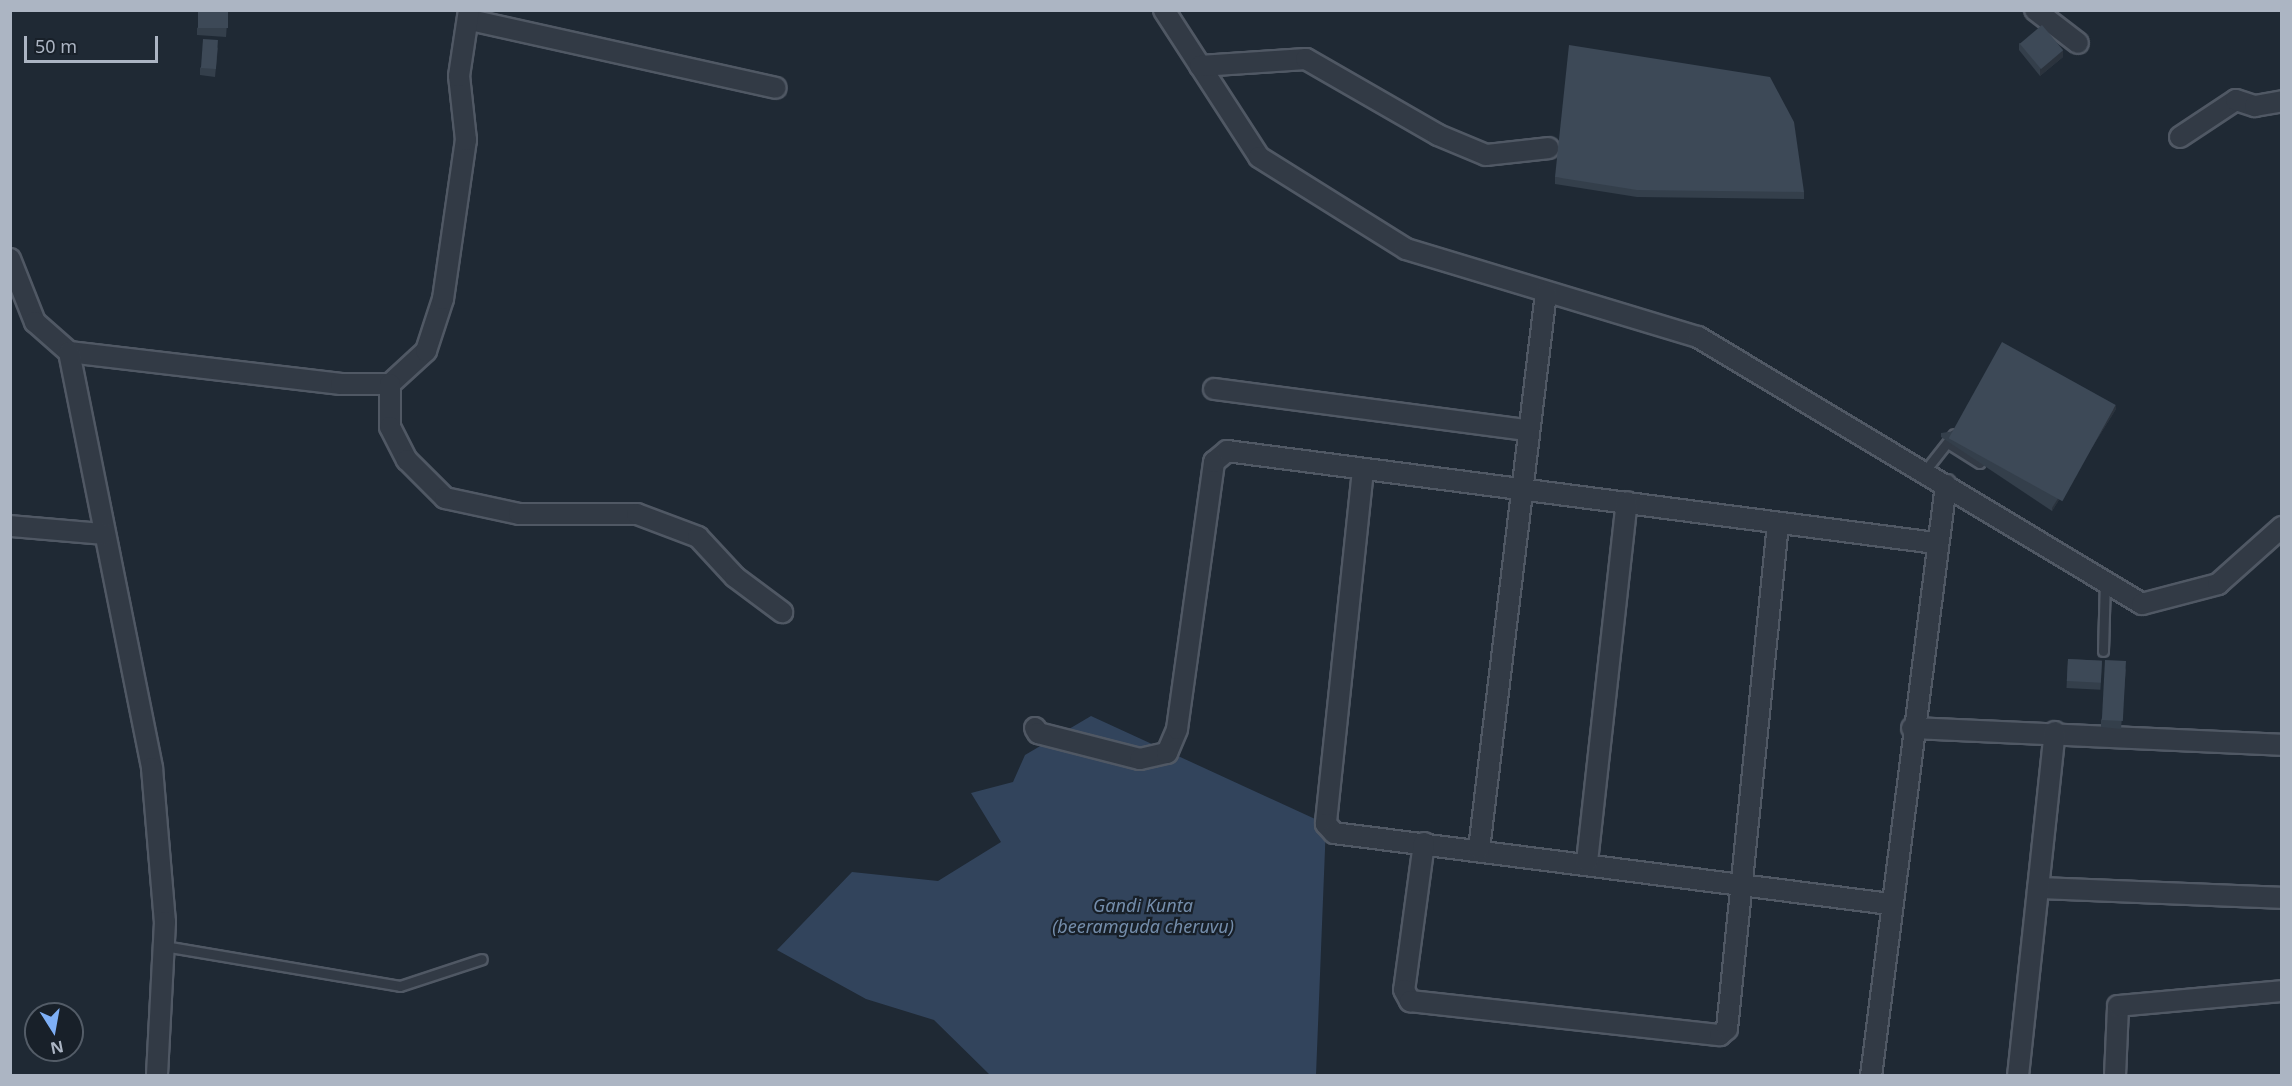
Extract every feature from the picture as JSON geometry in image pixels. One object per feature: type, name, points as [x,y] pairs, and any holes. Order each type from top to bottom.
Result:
[{"type":"street","points":[[1164,10],[1259,157],[1406,249],[1698,337],[2142,604],[2218,584],[2282,527]]},
{"type":"street","points":[[2035,10],[2078,43]]},
{"type":"street","points":[[10,260],[35,322],[69,352],[341,384],[390,384],[426,351],[443,299],[466,140],[459,76],[470,15],[776,88]]},
{"type":"street","points":[[1200,66],[1306,59],[1438,135],[1486,155],[1549,148]]},
{"type":"street","points":[[2180,138],[2236,100],[2255,106],[2282,101]]},
{"type":"street","points":[[1479,849],[1519,488],[1546,293]]},
{"type":"street","points":[[69,352],[152,768],[164,946],[157,1076]]},
{"type":"street","points":[[390,384],[390,427],[407,460],[445,498],[519,514],[637,514],[698,537],[735,577],[782,612]]},
{"type":"street","points":[[1214,389],[1526,430]]},
{"type":"street","points":[[1035,728],[1038,733],[1140,759],[1167,753],[1177,729],[1218,454],[1227,451],[1935,543]]},
{"type":"street","points":[[1364,470],[1326,824],[1334,833],[1587,862],[1890,904]]},
{"type":"street","points":[[1875,1075],[1890,904],[1935,543],[1946,485]]},
{"type":"street","points":[[1587,862],[1627,502]]},
{"type":"street","points":[[1424,843],[1404,990],[1410,1001],[1720,1035],[1726,1029],[1778,524]]},
{"type":"street","points":[[10,525],[104,534]]},
{"type":"street","points":[[1912,728],[2055,732],[2282,745]]},
{"type":"street","points":[[2018,1076],[2055,732]]},
{"type":"street","points":[[2038,888],[2282,898]]},
{"type":"street","points":[[2115,1076],[2118,1006],[2282,991]]},
{"type":"lane","points":[[1924,472],[1949,444],[1959,425]]},
{"type":"lane","points":[[1949,444],[1993,471]]},
{"type":"lane","points":[[2103,651],[2105,581]]},
{"type":"lane","points":[[164,946],[400,986],[482,959]]},
{"type":"water","name":"Gandi Kunta (beeramguda cheruvu)","points":[[1091,716],[1326,824],[1316,1075],[990,1075],[934,1020],[866,999],[777,950],[852,872],[938,881],[1001,842],[971,793],[1013,782],[1025,755]]},
{"type":"building","points":[[198,10],[228,10],[228,28],[198,28]]},
{"type":"building","points":[[2042,25],[2063,50],[2041,69],[2020,44]]},
{"type":"building","points":[[203,39],[218,40],[216,69],[201,68]]},
{"type":"building","points":[[1569,45],[1770,77],[1794,122],[1804,192],[1637,190],[1555,177]]},
{"type":"building","points":[[2002,342],[2116,405],[2062,501],[1949,438]]},
{"type":"building","points":[[2068,659],[2102,661],[2101,683],[2067,681]]},
{"type":"building","points":[[2105,660],[2126,661],[2123,721],[2102,720]]}]
